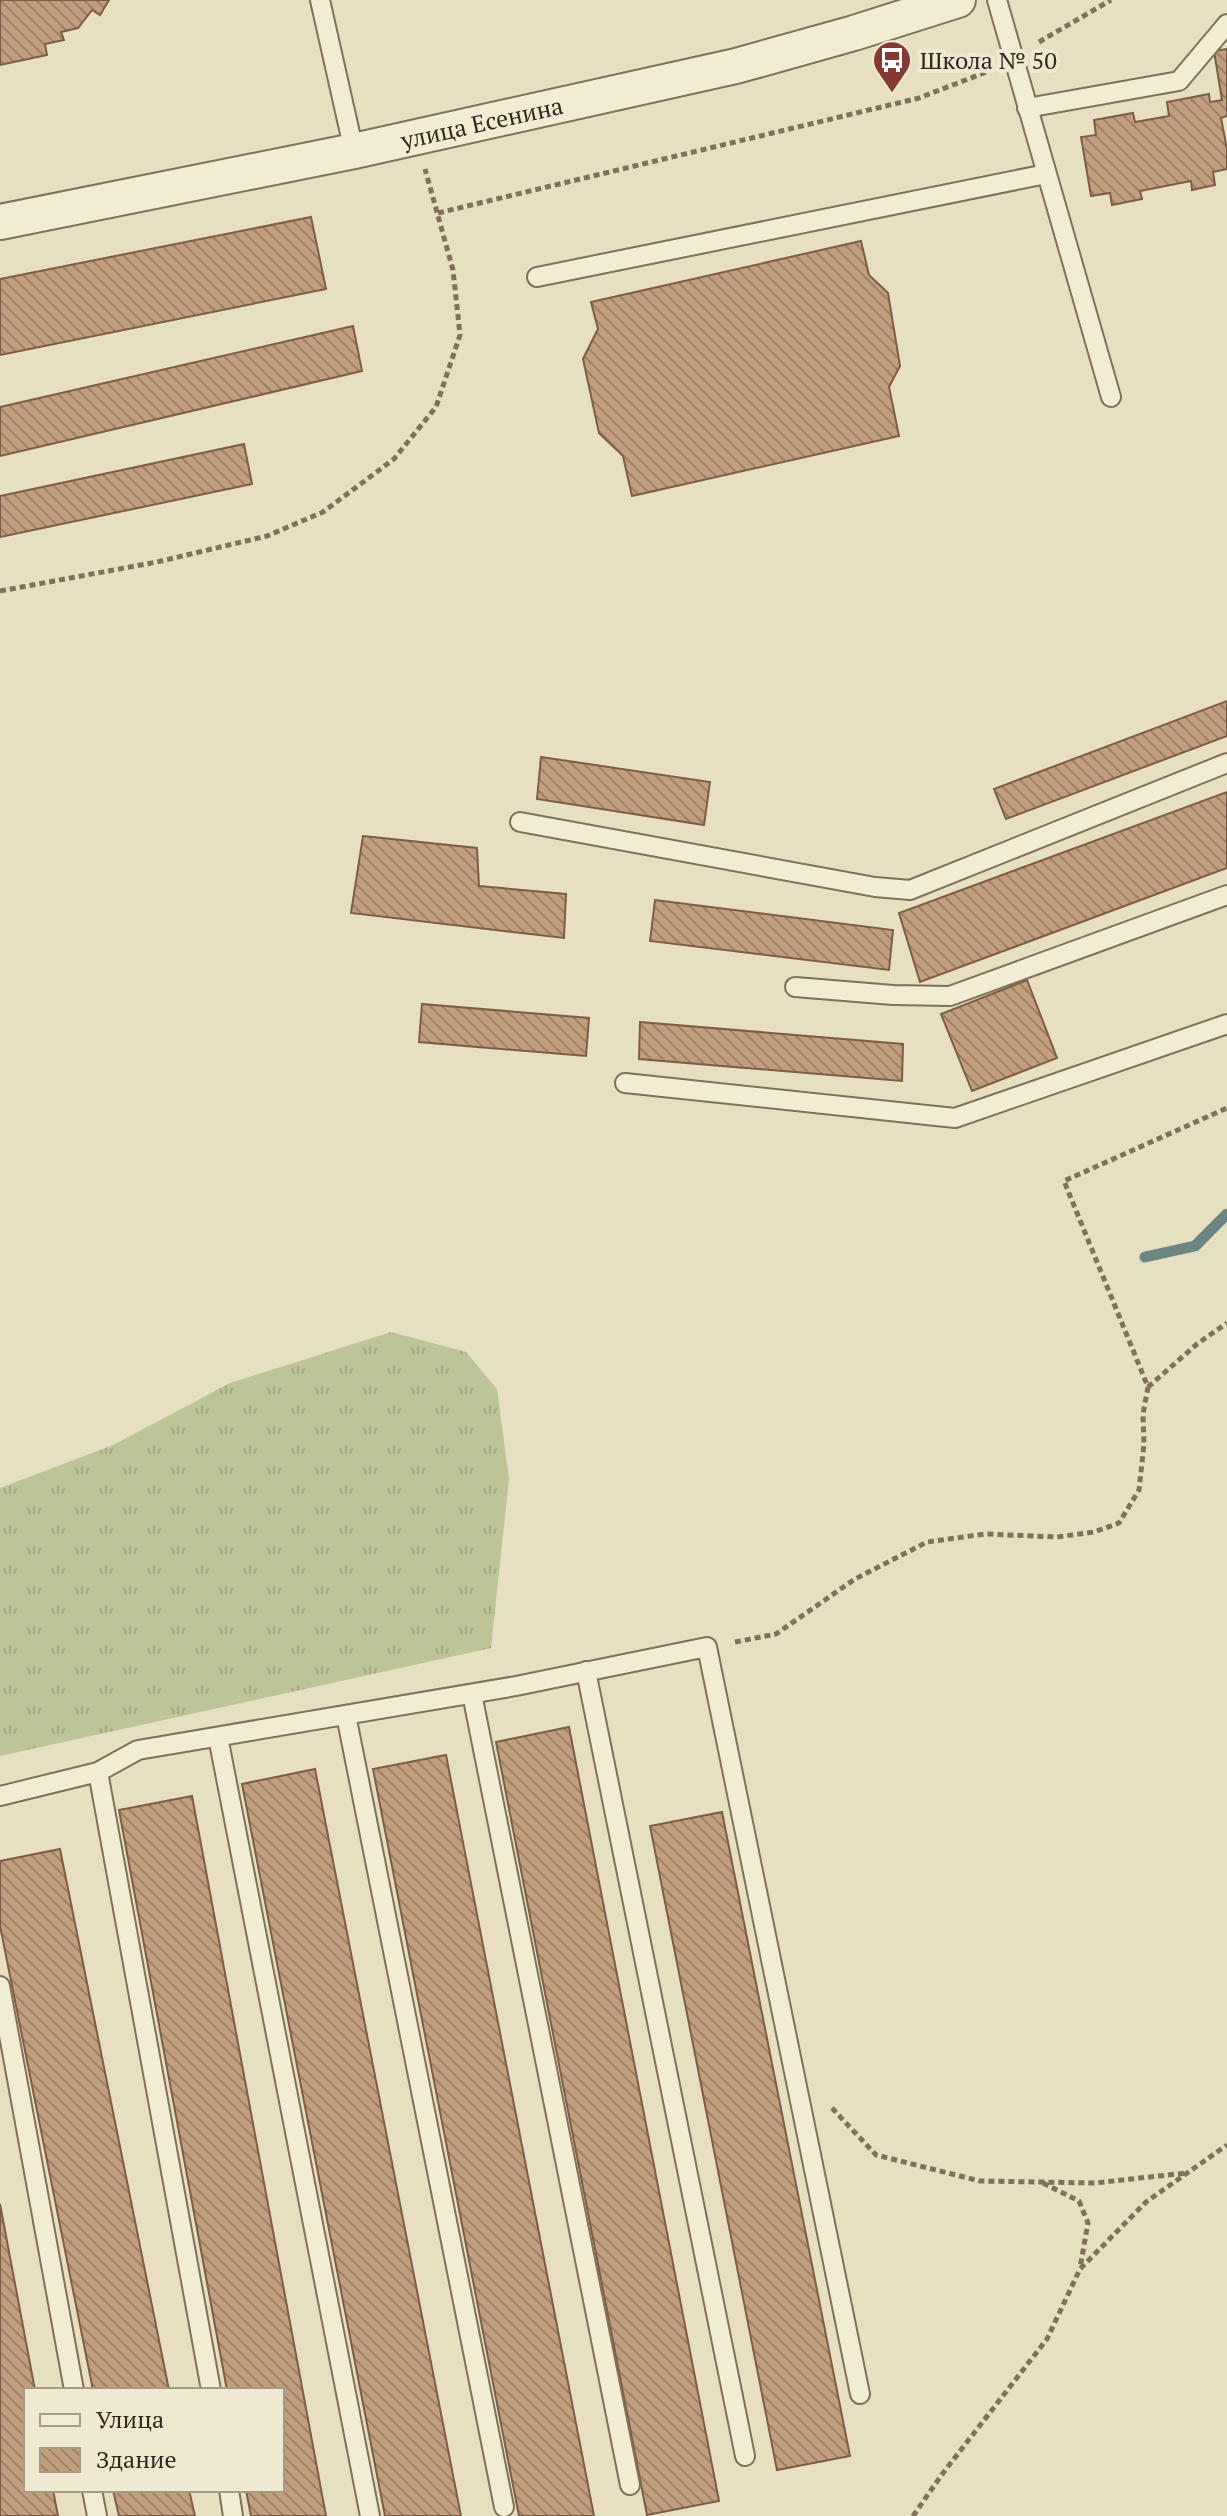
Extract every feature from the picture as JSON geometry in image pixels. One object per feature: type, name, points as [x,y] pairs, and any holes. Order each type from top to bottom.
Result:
[{"type":"street","name":"улица Есенина","points":[[0,222],[354,151],[736,66],[958,0]]},
{"type":"lane","points":[[320,0],[354,151]]},
{"type":"lane","points":[[997,0],[1111,397]]},
{"type":"lane","points":[[1027,108],[1179,81],[1227,24]]},
{"type":"lane","points":[[537,277],[1046,174]]},
{"type":"lane","points":[[520,822],[875,887],[910,890],[1227,763]]},
{"type":"lane","points":[[795,987],[950,996],[1227,895]]},
{"type":"lane","points":[[625,1083],[955,1118],[1227,1024]]},
{"type":"lane","points":[[0,1796],[98,1772],[138,1750],[472,1694],[707,1647],[860,2394]]},
{"type":"lane","points":[[586,1671],[745,2456]]},
{"type":"lane","points":[[472,1694],[630,2485]]},
{"type":"lane","points":[[346,1715],[504,2507]]},
{"type":"lane","points":[[218,1737],[370,2516]]},
{"type":"lane","points":[[98,1772],[211,2388]]},
{"type":"lane","points":[[0,1986],[74,2388]]},
{"type":"lane","points":[[92,2492],[97,2516]]},
{"type":"lane","points":[[229,2492],[233,2516]]},
{"type":"path","points":[[437,213],[919,98],[988,71],[1111,0]]},
{"type":"path","points":[[0,591],[157,562],[267,536],[323,512],[394,459],[436,407],[460,335],[453,270],[416,137]]},
{"type":"path","points":[[707,1647],[776,1634],[855,1579],[927,1542],[985,1534],[1057,1537],[1094,1532],[1119,1523],[1139,1490],[1144,1444],[1143,1414],[1148,1387],[1064,1181],[1227,1108]]},
{"type":"path","points":[[1148,1387],[1197,1344],[1227,1323]]},
{"type":"path","points":[[828,2104],[876,2155],[980,2181],[1095,2183],[1187,2173]]},
{"type":"path","points":[[1080,2269],[1146,2202],[1227,2145]]},
{"type":"path","points":[[913,2516],[1047,2339],[1080,2269],[1088,2223],[1079,2201],[1042,2182]]},
{"type":"green space","points":[[391,1332],[466,1352],[497,1389],[509,1479],[491,1648],[0,1756],[0,1488],[113,1445],[230,1383]]},
{"type":"building","points":[[0,0],[109,0],[100,15],[92,10],[78,28],[61,32],[64,40],[45,44],[47,55],[0,65]]},
{"type":"building","points":[[1227,49],[1227,116],[1221,118],[1227,169],[1213,172],[1215,185],[1192,190],[1191,181],[1140,191],[1142,199],[1112,205],[1110,193],[1091,196],[1081,137],[1096,135],[1094,120],[1133,113],[1135,122],[1169,116],[1167,102],[1209,94],[1210,102],[1222,100],[1214,51]]},
{"type":"building","points":[[311,217],[326,289],[0,355],[0,279]]},
{"type":"building","points":[[861,241],[869,275],[888,293],[900,366],[889,387],[899,436],[632,496],[623,456],[599,433],[583,359],[598,329],[591,302]]},
{"type":"building","points":[[353,326],[362,371],[0,456],[0,407]]},
{"type":"building","points":[[244,444],[252,484],[0,537],[0,496]]},
{"type":"building","points":[[1227,701],[1227,736],[1006,819],[994,789]]},
{"type":"building","points":[[541,757],[710,782],[704,825],[537,799]]},
{"type":"building","points":[[1227,792],[1227,868],[920,982],[899,913]]},
{"type":"building","points":[[363,836],[477,848],[479,886],[566,894],[564,938],[351,913]]},
{"type":"building","points":[[655,900],[893,930],[889,970],[650,941]]},
{"type":"building","points":[[1027,980],[1057,1058],[972,1091],[941,1014]]},
{"type":"building","points":[[422,1004],[589,1018],[586,1056],[419,1042]]},
{"type":"building","points":[[640,1022],[903,1044],[902,1081],[639,1059]]},
{"type":"building","points":[[569,1727],[719,2501],[647,2515],[496,1742]]},
{"type":"building","points":[[446,1755],[594,2516],[519,2516],[373,1769]]},
{"type":"building","points":[[315,1769],[461,2516],[385,2516],[242,1784]]},
{"type":"building","points":[[192,1796],[326,2516],[251,2516],[246,2492],[284,2492],[284,2388],[227,2388],[119,1810]]},
{"type":"building","points":[[722,1812],[850,2456],[777,2470],[650,1826]]},
{"type":"building","points":[[60,1849],[169,2388],[93,2388],[0,1926],[0,1861]]},
{"type":"building","points":[[0,2204],[35,2388],[24,2388],[24,2492],[53,2492],[58,2516],[0,2516]]},
{"type":"building","points":[[113,2492],[189,2492],[195,2516],[119,2516]]},
{"type":"waterway","points":[[1145,1257],[1195,1246],[1227,1214]]},
{"type":"place","name":"Школа № 50","points":[[892,94]]}]
